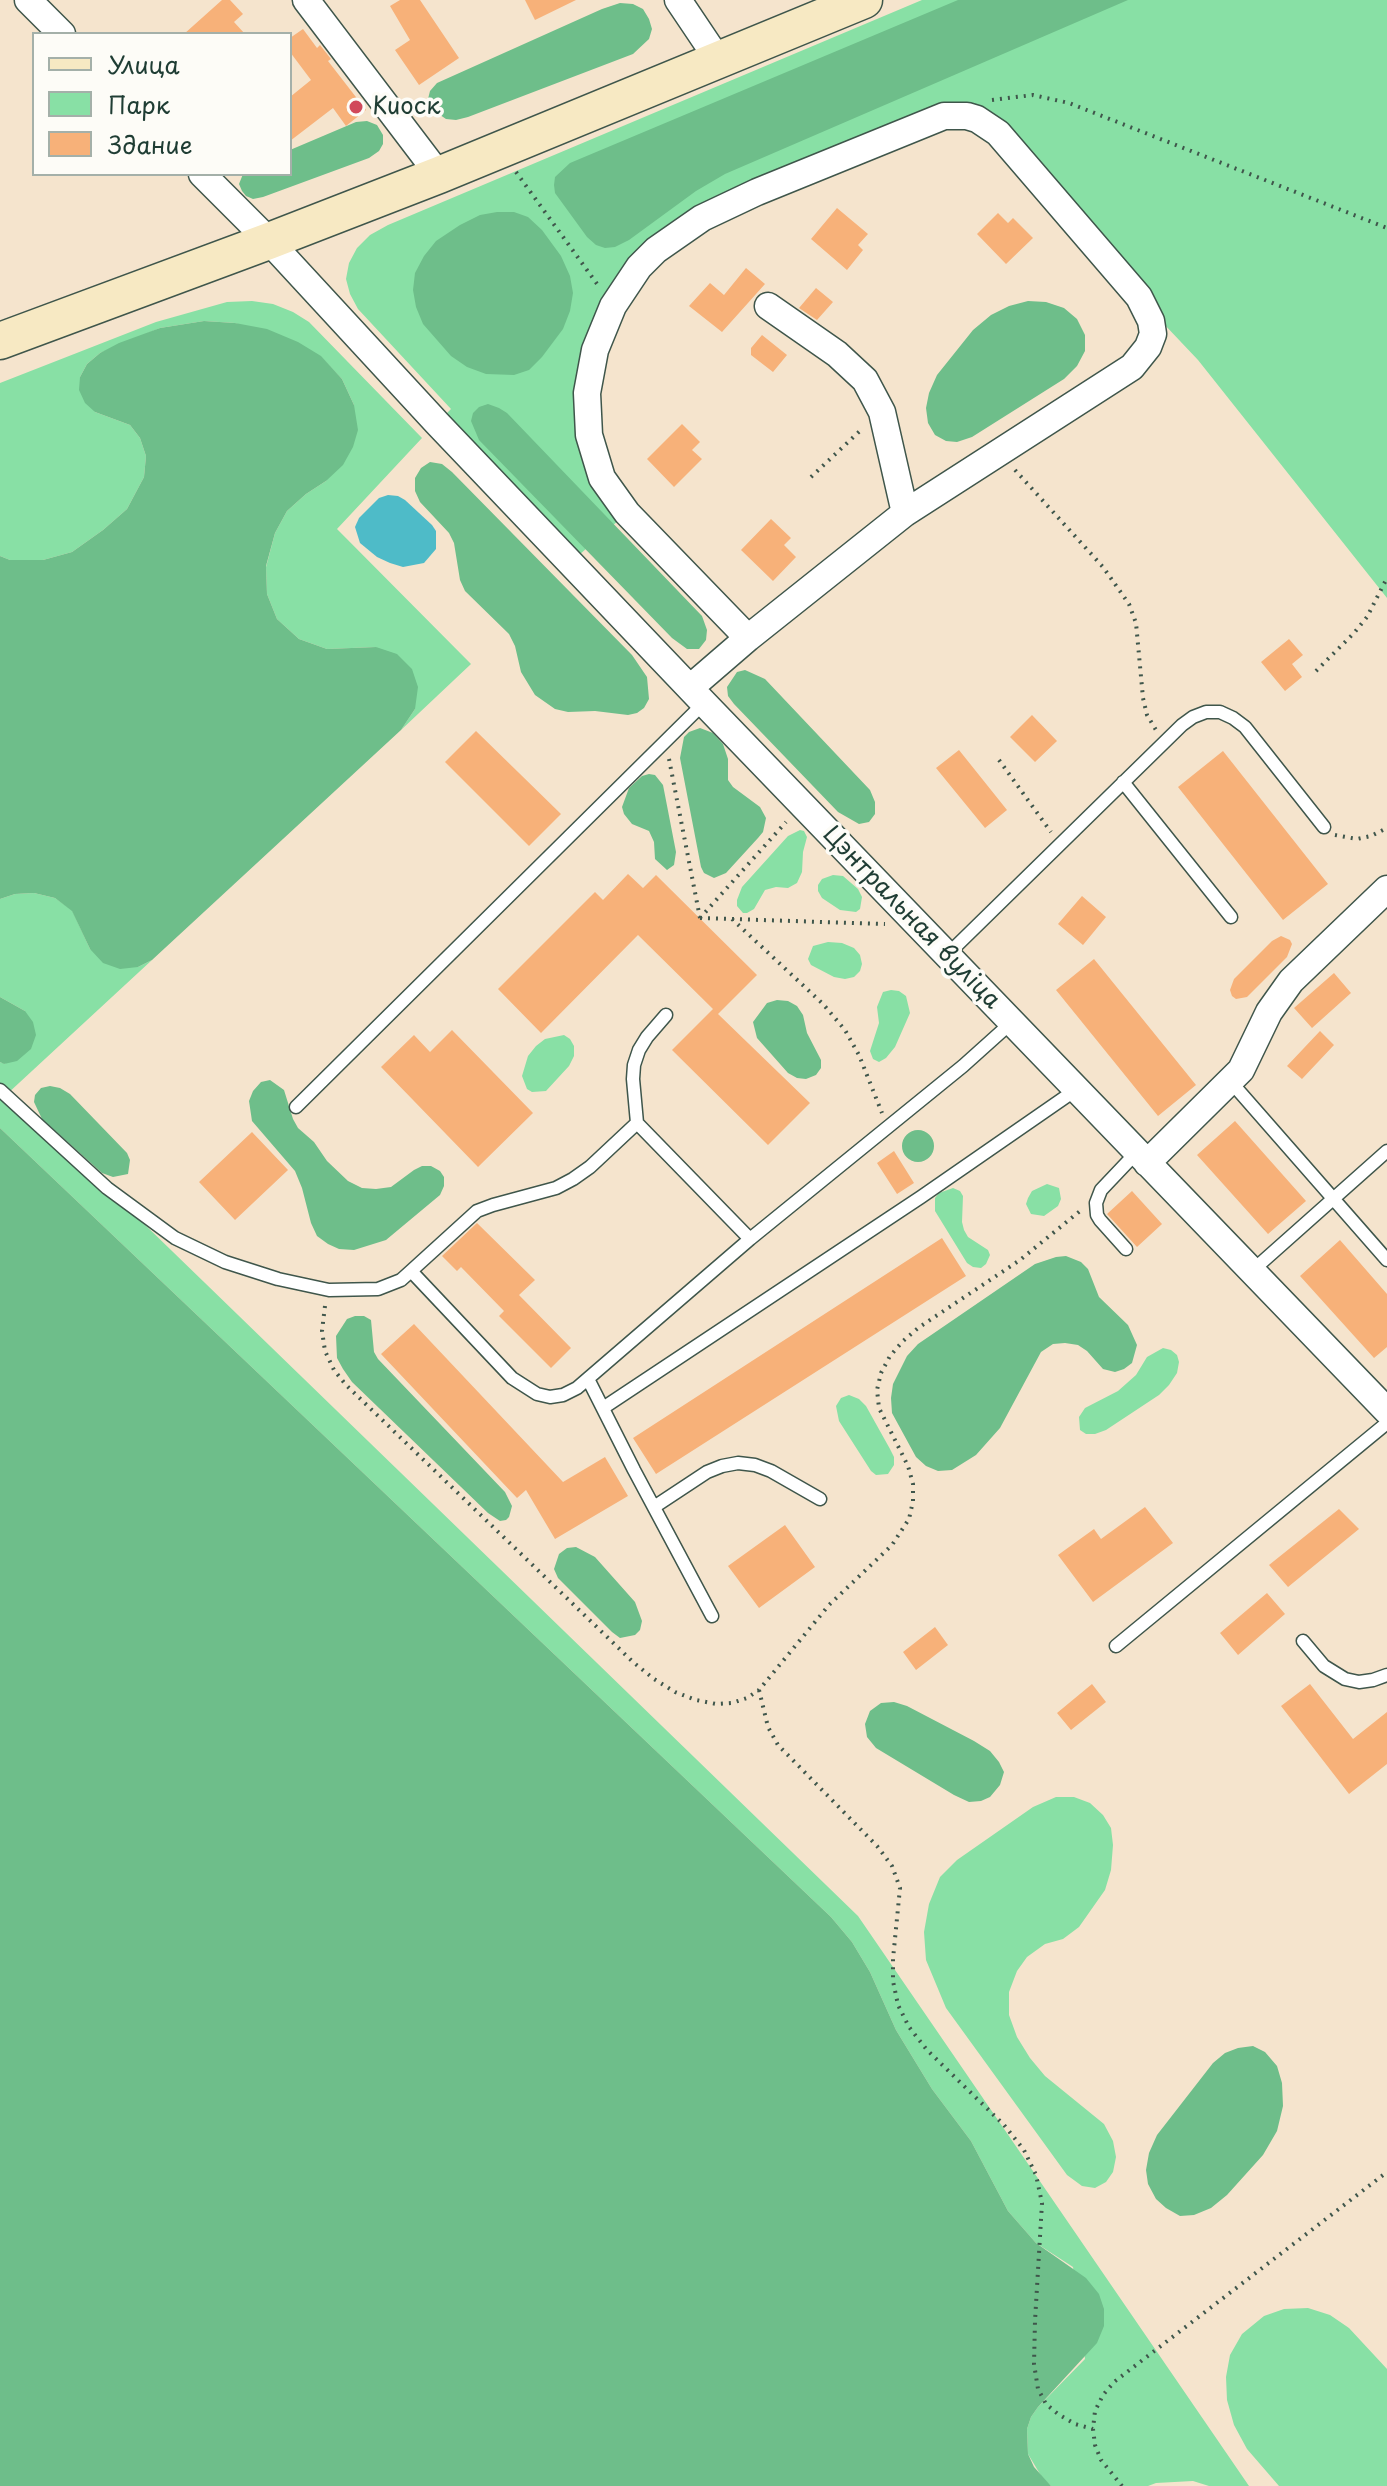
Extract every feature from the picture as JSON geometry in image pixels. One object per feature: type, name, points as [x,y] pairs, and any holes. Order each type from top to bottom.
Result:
[{"type":"main road","points":[[0,341],[439,175],[864,0]]},
{"type":"street","points":[[28,0],[60,32]]},
{"type":"street","points":[[306,0],[439,175]]},
{"type":"street","points":[[678,0],[719,61]]},
{"type":"street","points":[[697,696],[748,638],[905,513],[1132,367],[1148,347],[1153,334],[1151,321],[1139,297],[998,133],[977,119],[944,116],[730,203],[656,250],[639,267],[613,306],[595,350],[587,393],[589,435],[602,478],[627,513],[748,638]]},
{"type":"street","name":"Цэнтральная вуліца","points":[[204,176],[269,241],[697,696],[1387,1411]]},
{"type":"street","points":[[768,306],[853,367],[870,388],[882,412],[905,513]]},
{"type":"street","points":[[1142,1158],[1231,1082],[1248,1059],[1269,1012],[1291,981],[1387,889]]},
{"type":"lane","points":[[296,1107],[666,741],[697,696]]},
{"type":"lane","points":[[947,955],[1166,741],[1193,717],[1206,712],[1220,712],[1233,718],[1254,737],[1324,827]]},
{"type":"lane","points":[[1123,782],[1231,917]]},
{"type":"lane","points":[[666,1015],[647,1037],[634,1065],[637,1123],[750,1239]]},
{"type":"lane","points":[[411,1271],[523,1387],[550,1397],[563,1395],[588,1379],[750,1239],[888,1128],[1012,1022]]},
{"type":"lane","points":[[1231,1082],[1387,1260]]},
{"type":"lane","points":[[603,1408],[921,1197],[1077,1089]]},
{"type":"lane","points":[[0,1090],[107,1188],[175,1238],[200,1252],[264,1275],[329,1290],[378,1289],[401,1280],[477,1211],[556,1188],[573,1179],[637,1123]]},
{"type":"lane","points":[[1252,1271],[1387,1151]]},
{"type":"lane","points":[[1126,1249],[1100,1220],[1096,1203],[1101,1190],[1142,1158]]},
{"type":"lane","points":[[588,1379],[712,1616]]},
{"type":"lane","points":[[1116,1646],[1387,1423]]},
{"type":"lane","points":[[654,1507],[707,1472],[738,1463],[771,1471],[820,1499]]},
{"type":"lane","points":[[1303,1641],[1324,1666],[1345,1679],[1359,1682],[1387,1675]]},
{"type":"path","points":[[985,102],[1033,95],[1059,100],[1387,228]]},
{"type":"path","points":[[500,149],[613,306]]},
{"type":"path","points":[[811,477],[882,412]]},
{"type":"path","points":[[998,452],[1103,567],[1129,604],[1136,623],[1147,715],[1166,741]]},
{"type":"path","points":[[1316,671],[1367,617],[1387,578]]},
{"type":"path","points":[[666,741],[700,918]]},
{"type":"path","points":[[999,760],[1060,844]]},
{"type":"path","points":[[700,918],[802,804]]},
{"type":"path","points":[[1324,827],[1332,834],[1357,839],[1387,828]]},
{"type":"path","points":[[700,918],[919,926]]},
{"type":"path","points":[[732,919],[823,1004],[845,1030],[859,1055],[888,1128]]},
{"type":"path","points":[[759,1690],[768,1727],[778,1745],[877,1846],[892,1866],[900,1888],[893,1981],[898,2005],[909,2027],[927,2050],[1004,2125],[1024,2150],[1036,2175],[1042,2203],[1034,2364],[1038,2389],[1046,2404],[1058,2414],[1075,2424],[1093,2429]]},
{"type":"path","points":[[1122,2486],[1101,2460],[1095,2445],[1095,2411],[1103,2395],[1114,2382],[1387,2172]]},
{"type":"green space","points":[[922,0],[1387,0],[1387,598],[1198,360],[967,116],[730,204],[639,267],[587,393],[627,513],[571,562],[437,423],[451,409],[358,309],[350,294],[346,279],[349,263],[357,248],[370,235],[388,225]]},
{"type":"green space","points":[[958,0],[1128,0],[725,174],[615,247],[596,245],[587,237],[555,193],[555,177],[570,163]]},
{"type":"green space","points":[[620,3],[643,9],[652,29],[649,39],[633,54],[468,117],[446,119],[430,108],[430,91],[437,83]]},
{"type":"green space","points":[[367,121],[377,125],[383,135],[379,151],[369,158],[263,197],[253,199],[242,191],[239,184],[242,176],[292,176],[292,149],[356,122]]},
{"type":"green space","points":[[514,212],[528,217],[542,230],[561,256],[573,293],[563,329],[529,370],[514,375],[486,374],[467,367],[451,356],[423,324],[413,290],[415,273],[436,241],[480,215]]},
{"type":"green space","points":[[1028,301],[1046,302],[1064,308],[1077,319],[1085,335],[1085,351],[1077,366],[1064,379],[972,437],[957,442],[935,435],[928,423],[926,408],[937,375],[973,330],[991,315]]},
{"type":"green space","points":[[227,302],[273,304],[309,322],[422,438],[337,529],[471,664],[401,730],[415,709],[376,647],[327,649],[299,639],[277,619],[267,594],[266,567],[275,533],[287,511],[326,481],[354,405],[342,379],[320,356],[235,323],[204,321],[160,328],[100,353],[87,364],[80,377],[95,412],[130,425],[140,438],[146,456],[144,477],[127,509],[72,552],[43,560],[10,560],[0,556],[0,383],[156,322]]},
{"type":"green space","points":[[204,321],[267,329],[298,342],[321,356],[342,379],[354,405],[358,430],[353,447],[343,465],[287,511],[275,533],[266,566],[267,594],[277,619],[299,639],[327,649],[376,647],[397,654],[412,669],[418,687],[415,709],[401,730],[152,960],[138,967],[120,969],[103,963],[90,949],[72,911],[55,898],[34,893],[0,899],[0,556],[10,560],[43,560],[72,552],[127,509],[144,477],[146,456],[140,438],[130,425],[95,412],[85,403],[79,390],[80,377],[87,364],[119,343],[160,328]]},
{"type":"green space","points":[[488,404],[507,413],[702,616],[707,630],[706,640],[699,649],[687,649],[672,638],[479,440],[471,421],[473,413]]},
{"type":"green space","points":[[430,462],[442,464],[452,472],[632,655],[647,677],[649,699],[644,708],[628,715],[568,712],[555,709],[535,695],[521,672],[509,634],[465,591],[449,533],[420,502],[415,491],[415,478],[421,468]]},
{"type":"green space","points":[[745,670],[765,679],[870,790],[875,802],[875,814],[869,822],[859,824],[838,812],[734,704],[728,696],[727,687],[737,672]]},
{"type":"green space","points":[[700,728],[713,733],[723,744],[728,759],[728,780],[760,807],[766,818],[763,832],[758,838],[726,873],[714,878],[704,873],[701,867],[680,758],[684,737]]},
{"type":"green space","points":[[649,774],[655,775],[663,785],[676,852],[674,865],[667,870],[655,859],[654,842],[649,831],[632,824],[622,807],[629,788]]},
{"type":"green space","points":[[800,830],[807,837],[802,872],[797,883],[788,888],[765,890],[754,909],[743,913],[737,906],[742,887],[788,836]]},
{"type":"green space","points":[[833,875],[843,876],[858,889],[862,897],[860,909],[856,912],[840,910],[822,898],[818,885],[822,879]]},
{"type":"green space","points":[[34,893],[55,898],[72,910],[90,949],[138,967],[152,960],[6,1095],[107,1188],[858,1916],[1249,2486],[1209,2486],[1193,2481],[1148,2486],[1051,2486],[1043,2479],[1028,2454],[1027,2429],[1031,2417],[1085,2359],[1073,2267],[1036,2243],[1008,2211],[971,2141],[932,2089],[896,2030],[870,1972],[852,1942],[831,1917],[0,1128],[0,1062],[5,1064],[25,1011],[0,997],[0,899]]},
{"type":"green space","points":[[828,942],[842,943],[854,948],[860,955],[862,964],[854,977],[834,977],[811,965],[808,959],[813,946]]},
{"type":"green space","points":[[891,990],[906,996],[910,1013],[895,1047],[879,1062],[873,1059],[870,1051],[879,1023],[877,1007],[883,992]]},
{"type":"green space","points":[[0,997],[25,1011],[33,1022],[36,1035],[31,1049],[17,1061],[4,1064],[0,1062]]},
{"type":"green space","points":[[777,1000],[797,1006],[803,1015],[807,1033],[821,1060],[821,1068],[816,1075],[806,1079],[788,1073],[757,1038],[753,1022],[767,1003]]},
{"type":"green space","points":[[564,1035],[574,1046],[574,1056],[569,1066],[546,1091],[532,1092],[527,1089],[522,1076],[528,1056],[545,1039]]},
{"type":"green space","points":[[270,1080],[284,1090],[298,1128],[348,1181],[362,1188],[391,1187],[414,1170],[431,1166],[444,1177],[440,1195],[386,1240],[354,1250],[328,1244],[317,1236],[311,1223],[295,1171],[252,1121],[249,1101],[253,1091],[261,1082]]},
{"type":"green space","points":[[50,1086],[70,1094],[127,1153],[130,1160],[128,1174],[113,1177],[102,1173],[42,1119],[34,1102],[35,1095],[41,1088]]},
{"type":"green space","points":[[0,1128],[831,1917],[852,1942],[870,1972],[896,2030],[932,2089],[971,2141],[1008,2211],[1036,2243],[1086,2278],[1099,2294],[1104,2309],[1104,2326],[1097,2343],[1038,2407],[1027,2429],[1028,2454],[1034,2467],[1051,2486],[0,2486]]},
{"type":"green space","points":[[918,1130],[929,1135],[934,1146],[929,1157],[918,1162],[907,1157],[902,1146],[907,1135]]},
{"type":"green space","points":[[1047,1184],[1059,1188],[1061,1199],[1058,1206],[1044,1216],[1031,1214],[1026,1204],[1028,1198],[1032,1191]]},
{"type":"green space","points":[[953,1188],[963,1196],[964,1230],[990,1255],[981,1268],[967,1263],[935,1211],[935,1198],[939,1193]]},
{"type":"green space","points":[[1066,1256],[1081,1262],[1088,1269],[1099,1297],[1128,1325],[1137,1345],[1132,1363],[1115,1372],[1103,1369],[1078,1345],[1053,1344],[1041,1352],[1000,1428],[976,1455],[952,1470],[938,1471],[926,1466],[916,1457],[892,1413],[893,1384],[907,1356],[918,1344],[1035,1264]]},
{"type":"green space","points":[[355,1316],[371,1320],[374,1352],[378,1359],[505,1492],[512,1506],[506,1520],[500,1521],[488,1513],[352,1382],[337,1358],[336,1336],[347,1319]]},
{"type":"green space","points":[[1163,1348],[1177,1355],[1179,1362],[1177,1373],[1159,1395],[1106,1430],[1086,1434],[1080,1430],[1079,1417],[1085,1408],[1118,1391],[1136,1375],[1147,1357]]},
{"type":"green space","points":[[849,1395],[866,1406],[894,1457],[894,1465],[888,1474],[876,1475],[871,1471],[839,1421],[836,1406],[841,1398]]},
{"type":"green space","points":[[576,1547],[595,1557],[635,1602],[642,1621],[635,1635],[620,1638],[558,1578],[554,1569],[559,1554],[567,1548]]},
{"type":"green space","points":[[894,1702],[990,1751],[1004,1772],[1000,1785],[990,1797],[969,1802],[876,1748],[867,1737],[865,1724],[870,1711],[881,1703]]},
{"type":"green space","points":[[1056,1797],[1074,1797],[1090,1803],[1103,1815],[1111,1828],[1111,1870],[1105,1890],[1079,1927],[1063,1939],[1045,1944],[1027,1957],[1017,1971],[1009,1992],[1009,2015],[1017,2037],[1030,2058],[1045,2076],[1104,2124],[1113,2141],[1116,2157],[1113,2172],[1106,2182],[1095,2188],[1082,2186],[1067,2175],[946,2008],[926,1960],[924,1932],[929,1904],[940,1877],[957,1860],[1033,1807]]},
{"type":"green space","points":[[1253,2046],[1265,2052],[1277,2066],[1282,2083],[1283,2106],[1277,2131],[1263,2155],[1227,2195],[1211,2208],[1194,2215],[1180,2216],[1156,2199],[1148,2184],[1146,2170],[1149,2153],[1157,2135],[1213,2063],[1225,2053]]},
{"type":"green space","points":[[1308,2308],[1330,2315],[1349,2328],[1387,2369],[1387,2486],[1279,2486],[1247,2449],[1234,2425],[1227,2400],[1226,2377],[1230,2355],[1242,2334],[1264,2316],[1284,2309]]},
{"type":"water","points":[[388,495],[405,500],[436,531],[436,549],[424,563],[403,567],[390,563],[360,543],[355,527],[359,518],[379,498]]},
{"type":"building","points":[[222,0],[230,0],[243,14],[234,22],[243,32],[186,32]]},
{"type":"building","points":[[400,0],[420,0],[459,58],[419,85],[395,50],[410,40],[390,6]]},
{"type":"building","points":[[525,0],[576,0],[535,20]]},
{"type":"building","points":[[303,29],[317,48],[320,45],[331,59],[328,61],[366,110],[346,126],[333,108],[292,139],[292,95],[311,80],[292,55],[292,37]]},
{"type":"building","points":[[837,208],[868,234],[858,245],[863,250],[847,270],[811,239]]},
{"type":"building","points":[[998,213],[1008,223],[1013,218],[1033,238],[1006,264],[977,234]]},
{"type":"building","points":[[746,268],[765,284],[722,332],[689,306],[710,283],[724,295]]},
{"type":"building","points":[[816,288],[833,302],[817,320],[799,308]]},
{"type":"building","points":[[762,335],[787,355],[773,372],[751,355],[751,348]]},
{"type":"building","points":[[682,424],[700,442],[692,450],[702,459],[674,487],[647,459]]},
{"type":"building","points":[[771,519],[791,538],[784,545],[796,557],[773,581],[741,550]]},
{"type":"building","points":[[1289,639],[1303,655],[1292,664],[1302,677],[1285,691],[1261,662]]},
{"type":"building","points":[[1032,715],[1057,741],[1035,762],[1010,737]]},
{"type":"building","points":[[476,731],[561,814],[529,846],[445,762]]},
{"type":"building","points":[[959,750],[1007,810],[985,828],[936,768]]},
{"type":"building","points":[[1223,751],[1328,884],[1283,920],[1178,787]]},
{"type":"building","points":[[628,874],[643,888],[656,875],[757,975],[718,1014],[810,1103],[768,1145],[672,1050],[713,1009],[638,935],[541,1033],[498,989],[595,892],[603,900]]},
{"type":"building","points":[[1082,896],[1106,917],[1083,945],[1058,924]]},
{"type":"building","points":[[1281,936],[1292,944],[1287,957],[1247,997],[1236,999],[1232,996],[1230,990],[1234,979]]},
{"type":"building","points":[[1094,959],[1196,1085],[1158,1116],[1056,990]]},
{"type":"building","points":[[1334,973],[1351,993],[1312,1028],[1294,1008]]},
{"type":"building","points":[[452,1030],[533,1113],[478,1167],[381,1067],[414,1035],[430,1052]]},
{"type":"building","points":[[1320,1031],[1334,1045],[1302,1079],[1287,1066]]},
{"type":"building","points":[[1235,1121],[1306,1201],[1268,1234],[1197,1155]]},
{"type":"building","points":[[252,1132],[288,1170],[235,1220],[199,1182]]},
{"type":"building","points":[[894,1151],[914,1183],[897,1194],[877,1163]]},
{"type":"building","points":[[1132,1191],[1162,1224],[1137,1247],[1107,1214]]},
{"type":"building","points":[[477,1223],[535,1280],[519,1295],[571,1348],[551,1368],[499,1316],[504,1311],[461,1267],[457,1271],[442,1256]]},
{"type":"building","points":[[942,1238],[966,1276],[656,1474],[633,1438]]},
{"type":"building","points":[[1340,1240],[1387,1294],[1387,1347],[1374,1358],[1300,1276]]},
{"type":"building","points":[[414,1324],[563,1482],[605,1457],[628,1496],[555,1539],[526,1490],[517,1498],[381,1354]]},
{"type":"building","points":[[1145,1507],[1173,1543],[1093,1602],[1058,1555],[1094,1529],[1101,1539]]},
{"type":"building","points":[[1339,1509],[1359,1529],[1288,1587],[1269,1565]]},
{"type":"building","points":[[785,1525],[815,1567],[759,1608],[728,1566]]},
{"type":"building","points":[[1267,1593],[1285,1614],[1238,1655],[1220,1633]]},
{"type":"building","points":[[935,1627],[948,1645],[916,1670],[903,1652]]},
{"type":"building","points":[[1092,1684],[1106,1702],[1071,1730],[1057,1713]]},
{"type":"building","points":[[1310,1684],[1353,1739],[1387,1712],[1387,1764],[1349,1794],[1281,1706]]},
{"type":"place","name":"Киоск","points":[[356,107]]}]
